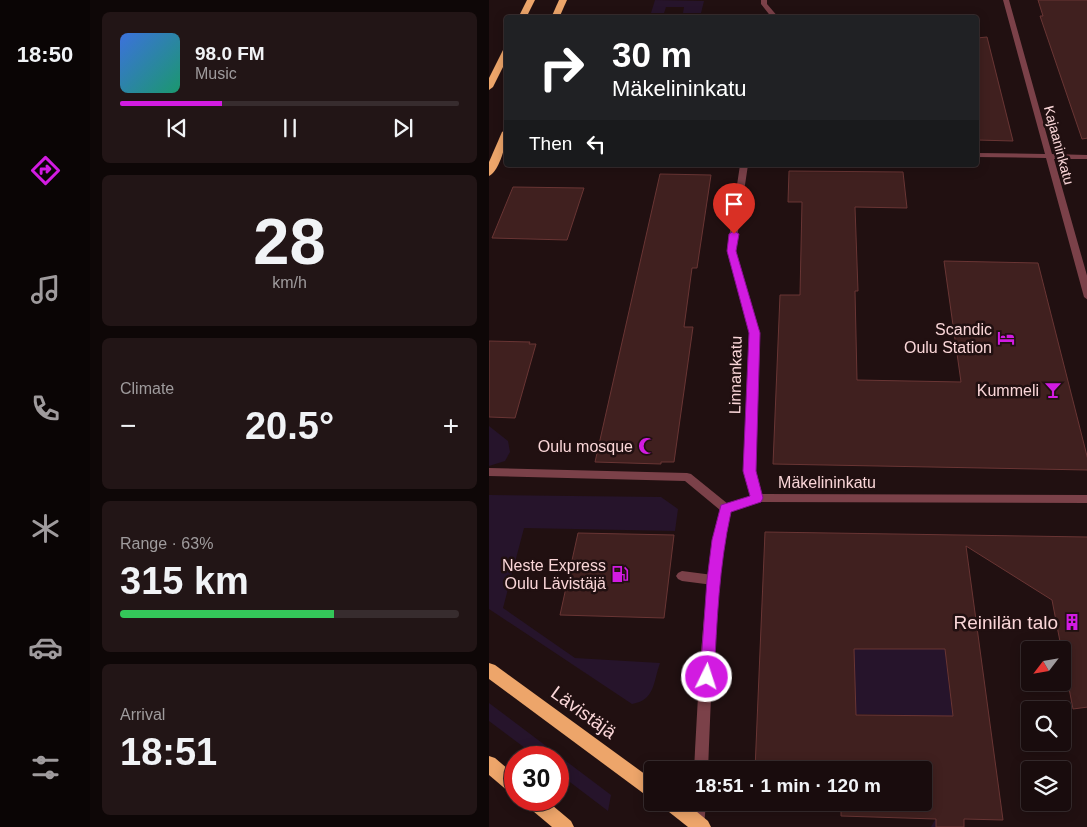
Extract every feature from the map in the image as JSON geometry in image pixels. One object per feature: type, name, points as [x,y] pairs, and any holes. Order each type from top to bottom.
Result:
[{"type":"main road","points":[[524,15],[531,0]]},
{"type":"main road","points":[[556,15],[563,0]]},
{"type":"main road","points":[[489,87],[504,56]]},
{"type":"main road","points":[[489,172],[504,139]]},
{"type":"main road","name":"Lävistäjä","points":[[489,670],[644,783]]},
{"type":"main road","points":[[489,764],[504,777]]},
{"type":"main road","points":[[546,811],[565,827]]},
{"type":"main road","points":[[681,811],[700,826]]},
{"type":"street","points":[[764,0],[764,4],[773,15]]},
{"type":"street","name":"Kajaaninkatu","points":[[1006,0],[1087,297]]},
{"type":"street","points":[[979,156],[1087,157]]},
{"type":"street","name":"Linnankatu","points":[[744,167],[731,251],[755,333],[749,471],[757,498]]},
{"type":"street","points":[[489,472],[687,477],[726,509],[718,540],[713,580],[702,761]]},
{"type":"street","name":"Mäkelininkatu","points":[[726,509],[757,498],[1087,499]]},
{"type":"street","points":[[681,576],[713,580]]},
{"type":"street","points":[[699,811],[700,826]]},
{"type":"shaded area","points":[[655,0],[704,1],[701,13],[683,13],[684,7],[666,7],[664,13],[651,13]]},
{"type":"shaded area","points":[[489,426],[508,441],[510,452],[505,461],[489,466]]},
{"type":"shaded area","points":[[489,495],[661,497],[678,509],[675,531],[524,528],[503,608],[575,658],[660,663],[652,690],[645,699],[632,704],[489,609]]},
{"type":"shaded area","points":[[854,648],[945,649],[964,819],[936,819],[936,827],[931,827],[936,818],[929,740],[907,739],[905,715],[846,714]]},
{"type":"shaded area","points":[[489,703],[546,746],[522,746],[489,721]]},
{"type":"shaded area","points":[[569,763],[611,795],[608,811],[569,781]]},
{"type":"building","points":[[1038,0],[1088,0],[1088,138],[1082,139],[1040,16],[1043,16]]},
{"type":"building","points":[[987,37],[1013,141],[979,140],[979,38]]},
{"type":"building","name":"Scandic Oulu Station","points":[[789,171],[903,172],[907,208],[855,207],[858,291],[855,291],[857,380],[961,382],[944,261],[1038,263],[1088,460],[1088,470],[773,464],[780,295],[800,295],[802,202],[788,202]]},
{"type":"building","points":[[660,174],[711,175],[697,268],[692,268],[684,327],[693,327],[674,462],[661,462],[661,464],[595,462]]},
{"type":"building","points":[[513,187],[584,188],[567,240],[492,238]]},
{"type":"building","points":[[489,341],[530,342],[529,344],[536,344],[515,418],[489,417]]},
{"type":"building","points":[[765,532],[1088,537],[1088,707],[1073,709],[1070,691],[1071,641],[1060,641],[1052,600],[966,546],[1003,820],[964,819],[964,827],[936,827],[936,819],[841,816],[841,811],[932,811],[932,761],[755,761]],"holes":[[[854,649],[945,649],[953,716],[856,715]]]},
{"type":"building","name":"Neste Express Oulu Lävistäjä","points":[[578,533],[674,535],[664,618],[560,615]]},
{"type":"place","name":"Scandic Oulu Station","points":[[1006,338]]},
{"type":"place","name":"Kummeli","points":[[1053,390]]},
{"type":"place","name":"Oulu mosque","points":[[647,446]]},
{"type":"place","name":"Neste Express Oulu Lävistäjä","points":[[620,574]]},
{"type":"place","name":"Reinilän talo","points":[[1072,622]]},
{"type":"route","points":[[707,677],[713,580],[718,540],[726,509],[757,498],[749,471],[755,333],[731,251],[734,234]]}]
